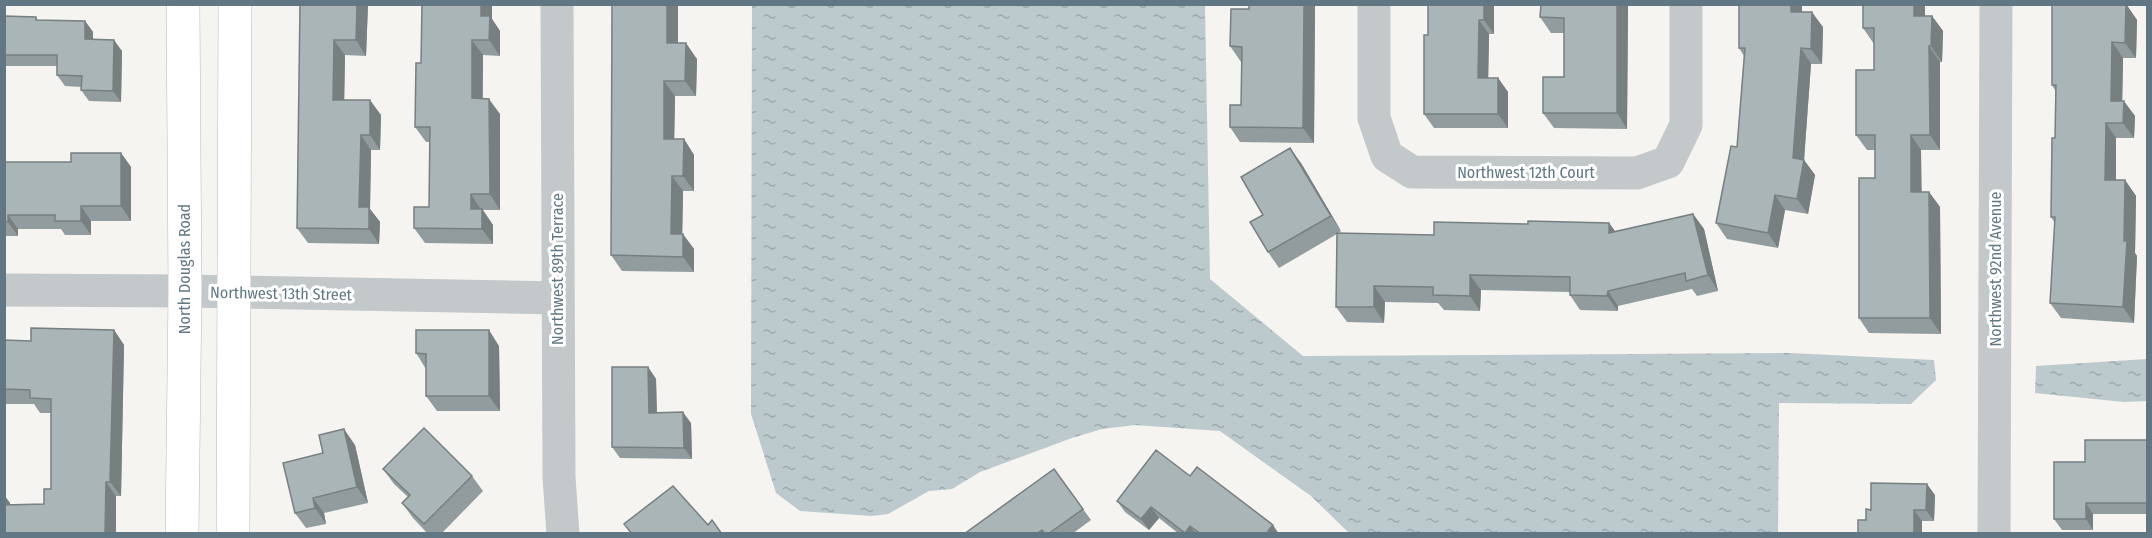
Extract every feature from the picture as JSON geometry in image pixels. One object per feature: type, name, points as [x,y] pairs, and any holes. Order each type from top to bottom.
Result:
[{"type":"main road","name":"North Douglas Road","points":[[182,534],[185,291],[183,4]]},
{"type":"main road","points":[[233,534],[235,4]]},
{"type":"street","name":"Northwest 89th Terrace","points":[[557,4],[559,477],[563,534]]},
{"type":"street","name":"Northwest 12th Court","points":[[1374,4],[1374,118],[1387,156],[1412,172],[1637,173],[1668,162],[1686,125],[1686,4]]},
{"type":"street","name":"Northwest 92nd Avenue","points":[[1994,534],[1996,4]]},
{"type":"street","name":"Northwest 13th Street","points":[[4,290],[557,298]]},
{"type":"water","points":[[752,4],[1205,5],[1210,279],[1303,356],[1790,353],[1934,360],[1936,380],[1911,404],[1779,403],[1778,533],[1349,533],[1311,496],[1220,431],[1135,425],[1102,429],[1072,438],[980,472],[952,489],[929,491],[888,514],[871,516],[800,511],[776,493],[751,414]]},
{"type":"water","points":[[2147,359],[2147,401],[2124,402],[2035,393],[2036,366]]},
{"type":"building","points":[[300,4],[357,4],[356,40],[334,40],[333,100],[370,100],[370,135],[361,135],[359,207],[369,207],[369,229],[297,228]]},
{"type":"building","points":[[422,4],[481,4],[481,16],[490,16],[489,40],[472,40],[472,98],[489,99],[490,194],[471,194],[471,209],[482,209],[482,229],[414,228],[414,207],[429,207],[430,127],[415,127],[416,63],[421,63]]},
{"type":"building","points":[[612,4],[667,4],[667,43],[686,43],[685,81],[664,81],[664,139],[684,139],[683,176],[672,176],[671,234],[683,234],[683,257],[611,255]]},
{"type":"building","points":[[1249,4],[1304,4],[1303,128],[1230,127],[1230,105],[1241,105],[1242,47],[1230,46],[1231,9],[1249,9]]},
{"type":"building","points":[[1428,4],[1484,4],[1484,20],[1479,20],[1478,78],[1498,78],[1498,114],[1424,114],[1424,35],[1428,35]]},
{"type":"building","points":[[1541,4],[1617,4],[1617,113],[1543,113],[1543,77],[1564,77],[1564,18],[1540,17]]},
{"type":"building","points":[[1739,4],[1791,4],[1791,12],[1812,12],[1811,49],[1801,48],[1793,158],[1804,160],[1797,199],[1775,195],[1768,233],[1716,223],[1731,146],[1737,147],[1745,48],[1739,48]]},
{"type":"building","points":[[1863,4],[1914,4],[1914,16],[1932,16],[1931,46],[1929,46],[1930,135],[1911,135],[1911,192],[1929,192],[1930,318],[1859,318],[1859,178],[1875,178],[1875,135],[1856,135],[1856,70],[1874,70],[1874,28],[1863,28]]},
{"type":"building","points":[[2052,4],[2126,4],[2125,43],[2112,42],[2111,101],[2124,101],[2123,123],[2106,123],[2105,180],[2125,180],[2124,241],[2127,241],[2123,307],[2050,303],[2055,217],[2051,217],[2052,138],[2055,138],[2056,85],[2052,85]]},
{"type":"building","points":[[4,16],[36,17],[36,20],[85,21],[85,39],[114,40],[113,91],[81,90],[82,76],[57,75],[57,55],[4,55]]},
{"type":"building","points":[[1290,148],[1331,216],[1268,252],[1250,222],[1263,215],[1241,177]]},
{"type":"building","points":[[71,153],[121,153],[121,206],[81,206],[81,221],[55,221],[55,215],[8,215],[8,222],[4,222],[4,162],[71,162]]},
{"type":"building","points":[[1693,214],[1708,275],[1686,281],[1685,273],[1608,291],[1607,296],[1570,295],[1570,277],[1470,275],[1470,296],[1433,295],[1433,287],[1374,286],[1374,307],[1336,307],[1337,233],[1434,235],[1434,222],[1528,224],[1528,221],[1609,223],[1609,233]]},
{"type":"building","points":[[31,328],[114,330],[110,482],[106,482],[105,534],[4,534],[4,505],[44,504],[44,489],[51,489],[51,399],[30,398],[30,390],[4,389],[4,340],[31,341]]},
{"type":"building","points":[[416,330],[489,330],[489,396],[426,396],[426,354],[416,353]]},
{"type":"building","points":[[612,367],[648,367],[649,413],[683,412],[684,448],[612,447]]},
{"type":"building","points":[[424,428],[472,476],[424,524],[402,503],[410,495],[383,469]]},
{"type":"building","points":[[344,429],[357,487],[313,498],[315,508],[295,513],[283,463],[323,453],[319,435]]},
{"type":"building","points":[[2085,440],[2148,440],[2148,503],[2086,503],[2086,519],[2054,519],[2054,462],[2085,462]]},
{"type":"building","points":[[1156,450],[1190,476],[1197,467],[1273,525],[1268,531],[1271,534],[1201,534],[1190,526],[1185,533],[1151,507],[1141,519],[1117,501]]},
{"type":"building","points":[[1054,469],[1083,509],[1048,534],[1042,530],[1036,534],[964,534]]},
{"type":"building","points":[[1871,483],[1927,484],[1926,510],[1914,510],[1914,534],[1858,534],[1858,520],[1866,520],[1866,509],[1871,510]]},
{"type":"building","points":[[673,486],[708,525],[712,520],[722,534],[632,534],[624,524]]}]
